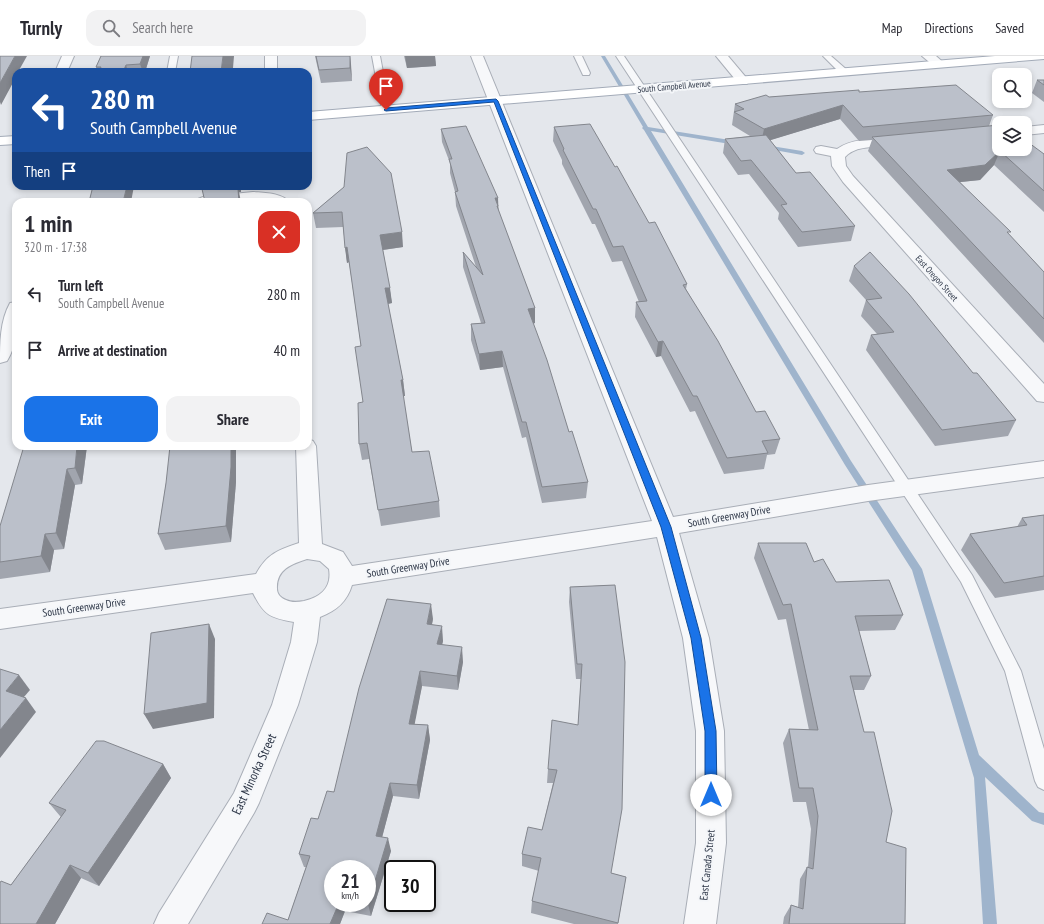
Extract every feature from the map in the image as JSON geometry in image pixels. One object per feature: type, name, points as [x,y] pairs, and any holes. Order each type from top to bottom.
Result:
[{"type":"main road","name":"South Campbell Avenue","points":[[312,116],[1034,56]]},
{"type":"main road","points":[[0,141],[12,140]]},
{"type":"street","points":[[63,68],[68,56]]},
{"type":"street","points":[[271,56],[271,68]]},
{"type":"street","name":"East Canada Street","points":[[478,56],[666,527],[696,638],[710,731],[711,843],[700,924]]},
{"type":"street","points":[[722,56],[744,81]]},
{"type":"street","points":[[928,56],[938,64]]},
{"type":"street","points":[[821,150],[839,155],[845,149],[853,147],[916,140]]},
{"type":"street","name":"East Oregon Street","points":[[839,155],[839,166],[848,179],[1044,396]]},
{"type":"street","points":[[0,357],[12,320]]},
{"type":"street","points":[[306,450],[311,551]]},
{"type":"street","name":"South Greenway Drive","points":[[342,577],[666,527],[868,493],[1044,469]]},
{"type":"street","points":[[318,551],[329,555],[337,561],[342,570],[342,577],[339,590],[332,600],[321,607],[308,612],[281,610],[272,604],[265,596],[263,586],[272,566],[281,558],[293,553],[318,551]]},
{"type":"street","name":"South Greenway Drive","points":[[0,619],[264,582]]},
{"type":"street","name":"East Minorka Street","points":[[170,924],[244,803],[285,705],[304,642],[308,612]]},
{"type":"lane","points":[[172,68],[174,56]]},
{"type":"lane","points":[[376,56],[386,110]]},
{"type":"lane","points":[[578,56],[586,73]]},
{"type":"lane","points":[[620,56],[638,89],[967,579],[1013,671],[1044,781]]},
{"type":"lane","points":[[827,56],[844,72]]},
{"type":"building","points":[[0,56],[15,56],[0,83]]},
{"type":"building","points":[[101,56],[143,56],[140,64],[126,65],[125,68],[96,67]]},
{"type":"building","points":[[192,56],[223,56],[222,68],[190,68]]},
{"type":"building","points":[[316,56],[350,56],[350,68],[319,70]]},
{"type":"building","points":[[1037,80],[1044,80],[1044,85]]},
{"type":"building","points":[[956,85],[993,115],[863,127],[843,105],[764,129],[734,112],[744,109],[735,104],[766,95],[769,97],[859,90],[859,92]]},
{"type":"building","points":[[590,124],[615,167],[617,166],[649,223],[655,222],[687,284],[683,285],[718,341],[756,412],[765,411],[780,439],[762,441],[768,453],[727,458],[697,396],[693,396],[663,341],[658,342],[636,302],[647,301],[623,246],[613,247],[596,209],[593,209],[563,150],[564,149],[554,127]]},
{"type":"building","points":[[466,126],[498,198],[495,198],[497,206],[535,308],[528,309],[547,360],[569,432],[572,431],[588,482],[542,487],[526,422],[522,422],[502,351],[479,354],[471,324],[485,323],[463,252],[483,275],[455,192],[458,191],[449,159],[452,159],[441,129]]},
{"type":"building","points":[[992,126],[992,156],[995,156],[985,165],[947,170],[1011,232],[1007,232],[1044,272],[1044,319],[872,137]]},
{"type":"building","points":[[766,135],[796,173],[810,172],[855,226],[802,232],[781,205],[787,204],[751,160],[741,161],[725,139]]},
{"type":"building","points":[[1032,145],[1044,154],[1044,191],[1006,156],[1032,156]]},
{"type":"building","points":[[367,147],[391,173],[402,232],[380,235],[390,288],[385,288],[403,380],[401,380],[412,452],[429,451],[439,501],[378,510],[367,443],[359,444],[358,403],[363,402],[355,347],[361,346],[347,247],[345,248],[342,212],[313,213],[344,187],[347,153]]},
{"type":"building","points":[[92,190],[126,190],[124,198],[90,198]]},
{"type":"building","points":[[202,190],[238,190],[239,198],[204,198]]},
{"type":"building","points":[[870,252],[909,294],[973,373],[977,373],[1016,420],[942,430],[871,335],[894,332],[866,300],[882,298],[854,266]]},
{"type":"building","points":[[23,450],[77,450],[75,468],[67,469],[56,533],[45,534],[41,556],[0,562],[0,526]]},
{"type":"building","points":[[170,450],[231,450],[226,526],[158,534]]},
{"type":"building","points":[[1044,515],[1044,576],[1004,583],[970,534],[1027,525],[1022,518]]},
{"type":"building","points":[[758,543],[806,543],[814,562],[823,559],[836,582],[889,580],[903,615],[855,616],[871,676],[850,676],[864,732],[874,732],[892,811],[886,842],[906,848],[905,924],[789,924],[791,905],[803,909],[807,867],[813,869],[818,816],[813,788],[799,788],[789,729],[818,730],[791,604],[783,605]]},
{"type":"building","points":[[615,585],[625,662],[622,809],[611,873],[626,877],[618,923],[532,901],[541,858],[522,854],[528,827],[542,830],[557,770],[548,769],[552,720],[578,725],[582,664],[577,664],[570,587]]},
{"type":"building","points":[[387,599],[431,604],[427,624],[442,626],[437,644],[462,647],[457,676],[420,671],[409,724],[428,725],[417,785],[390,783],[376,836],[388,838],[376,878],[376,860],[324,860],[324,912],[335,912],[330,924],[262,924],[267,913],[288,920],[310,856],[299,854],[311,818],[318,819],[327,791],[334,792],[359,688]]},
{"type":"building","points":[[209,624],[207,703],[144,714],[151,633]]},
{"type":"building","points":[[0,669],[19,675],[6,691],[26,698],[0,730]]},
{"type":"building","points":[[96,741],[104,741],[163,764],[88,873],[70,865],[36,924],[0,924],[1,881],[11,885],[66,810],[49,803]]},
{"type":"waterway","points":[[603,56],[646,128]]},
{"type":"waterway","points":[[646,128],[736,143]]},
{"type":"waterway","points":[[646,128],[848,463],[917,569],[980,778],[990,924]]},
{"type":"waterway","points":[[765,147],[802,153]]},
{"type":"waterway","points":[[975,759],[1036,817],[1044,819]]},
{"type":"route","points":[[386,110],[496,101],[502,120],[666,527],[696,638],[710,731],[711,795]]}]
